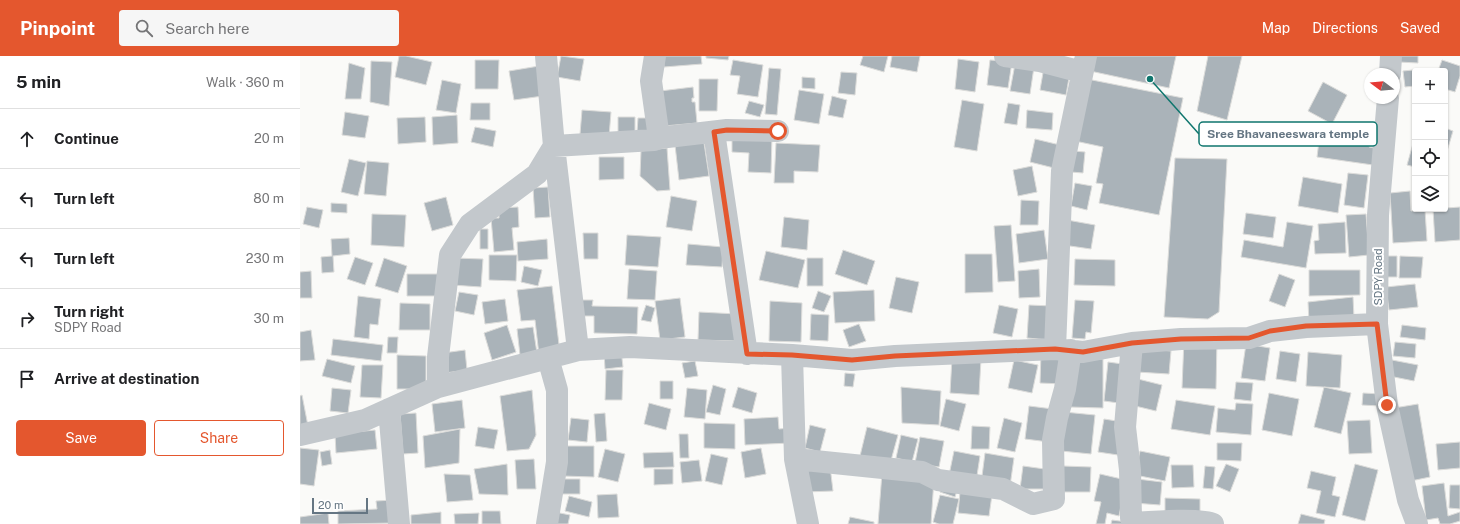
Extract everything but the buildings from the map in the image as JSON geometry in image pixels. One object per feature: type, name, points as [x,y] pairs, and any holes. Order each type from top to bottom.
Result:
[{"type":"street","points":[[546,56],[554,146],[578,350]]},
{"type":"street","points":[[655,56],[651,81],[659,138]]},
{"type":"street","points":[[795,459],[922,472],[938,480],[1003,489],[1033,504],[1054,499],[1054,440],[1056,418],[1065,389],[1063,350],[1062,171],[1084,64],[1040,61],[1005,56]]},
{"type":"street","points":[[1390,68],[1391,56]]},
{"type":"street","name":"SDPY Road","points":[[1387,104],[1378,215],[1377,324],[1387,405],[1408,500],[1417,524]]},
{"type":"street","points":[[554,146],[609,144],[654,140],[659,138],[727,130],[778,131]]},
{"type":"street","points":[[714,132],[747,354]]},
{"type":"street","points":[[438,387],[438,356],[450,255],[470,224],[537,174],[554,146]]},
{"type":"street","points":[[300,435],[365,420],[438,387],[578,350],[630,347],[747,354],[792,355],[852,360],[895,356],[1063,350],[1083,352],[1132,343],[1181,339],[1249,338],[1270,331],[1306,326],[1377,324]]},
{"type":"street","points":[[1132,343],[1125,427],[1130,470],[1131,518],[1134,524],[1166,521],[1206,521],[1213,524]]},
{"type":"street","points":[[792,355],[795,459],[808,524]]},
{"type":"street","points":[[547,524],[557,462],[557,390],[548,358]]},
{"type":"street","points":[[389,409],[399,524]]},
{"type":"place","name":"Sree Bhavaneeswara temple","points":[[1150,79]]},
{"type":"route","points":[[778,131],[727,130],[714,132],[747,354],[792,355],[852,360],[895,356],[1055,349],[1083,352],[1132,343],[1181,339],[1249,338],[1270,331],[1306,326],[1377,324],[1387,405]]}]
